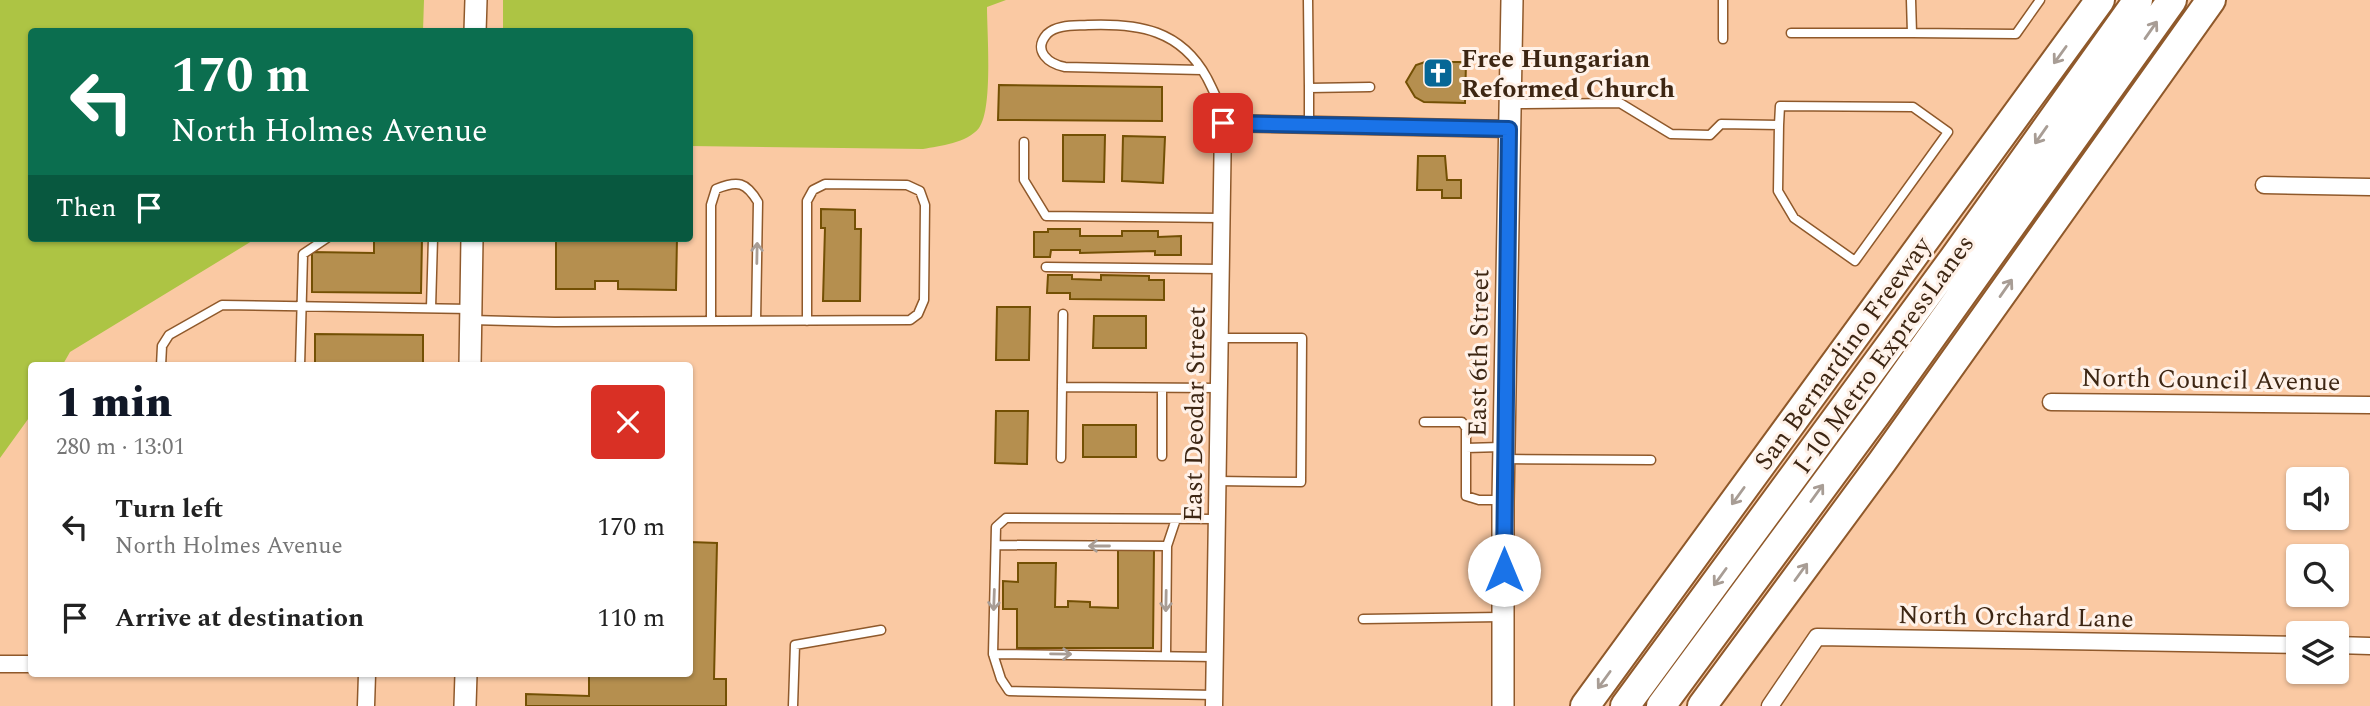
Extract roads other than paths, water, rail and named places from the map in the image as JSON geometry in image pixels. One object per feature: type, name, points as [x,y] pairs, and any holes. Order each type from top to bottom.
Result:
[{"type":"highway","name":"San Bernardino Freeway","points":[[1585,706],[2100,0]]},
{"type":"highway","name":"I-10 Metro ExpressLanes","points":[[1625,706],[1954,258],[2138,0]]},
{"type":"highway","name":"I-10 Metro ExpressLanes","points":[[1661,706],[1870,422],[2172,0]]},
{"type":"highway","points":[[1702,706],[1882,462],[2211,0]]},
{"type":"highway","points":[[1882,462],[2031,198]]},
{"type":"main road","points":[[475,0],[475,28]]},
{"type":"main road","name":"East 6th Street","points":[[1503,706],[1503,500],[1512,0]]},
{"type":"main road","points":[[470,362],[472,242]]},
{"type":"main road","points":[[465,706],[466,677]]},
{"type":"street","points":[[1223,123],[1509,129]]},
{"type":"street","name":"East Deodar Street","points":[[1214,701],[1223,123]]},
{"type":"street","points":[[2264,185],[2370,187]]},
{"type":"street","name":"North Council Avenue","points":[[2051,402],[2370,405]]},
{"type":"street","name":"North Orchard Lane","points":[[1770,706],[1817,637],[2286,645]]},
{"type":"street","points":[[2349,645],[2370,646]]},
{"type":"street","points":[[0,664],[28,664]]},
{"type":"street","points":[[366,706],[367,677]]},
{"type":"lane","points":[[1308,0],[1309,125]]},
{"type":"lane","points":[[1723,39],[1724,0]]},
{"type":"lane","points":[[1910,0],[1912,33]]},
{"type":"lane","points":[[1791,33],[2017,34],[2040,0]]},
{"type":"lane","points":[[1202,70],[1051,65],[1044,57],[1042,45],[1048,34],[1060,27],[1117,24],[1145,28],[1181,44],[1202,70],[1221,103],[1223,123]]},
{"type":"lane","points":[[1309,88],[1370,87]]},
{"type":"lane","points":[[1510,104],[1619,103],[1671,134],[1710,135],[1721,124],[1779,125]]},
{"type":"lane","points":[[1780,106],[1913,107],[1948,132],[1855,261],[1794,218],[1778,191],[1779,125],[1780,106]]},
{"type":"lane","points":[[1024,142],[1024,180],[1046,216],[1222,218]]},
{"type":"lane","points":[[711,321],[711,205],[716,190],[731,183],[742,184],[758,202],[756,321]]},
{"type":"lane","points":[[161,362],[162,345],[169,334],[222,305],[431,308],[471,315],[555,322],[807,321],[910,320],[918,314],[924,300],[925,205],[920,191],[907,186],[825,184],[813,190],[807,201],[807,321]]},
{"type":"lane","points":[[300,362],[303,254],[321,242]]},
{"type":"lane","points":[[431,308],[433,242]]},
{"type":"lane","points":[[1046,267],[1221,269]]},
{"type":"lane","points":[[1061,458],[1063,314]]},
{"type":"lane","points":[[1217,481],[1301,482],[1302,338],[1220,338]]},
{"type":"lane","points":[[1062,387],[1219,388]]},
{"type":"lane","points":[[1162,388],[1162,456]]},
{"type":"lane","points":[[1424,422],[1462,422],[1466,428],[1466,496],[1479,500],[1503,500]]},
{"type":"lane","points":[[1466,448],[1504,453],[1651,460]]},
{"type":"lane","points":[[1214,701],[1009,691],[1001,680],[993,654],[996,527],[1006,518],[1217,519]]},
{"type":"lane","points":[[1166,655],[1167,546],[1176,519]]},
{"type":"lane","points":[[996,545],[1167,546]]},
{"type":"lane","points":[[1363,619],[1504,616]]},
{"type":"lane","points":[[793,706],[795,645],[881,630]]},
{"type":"lane","points":[[993,654],[1215,657]]},
{"type":"place","name":"Free Hungarian Reformed Church","points":[[1438,73]]}]
